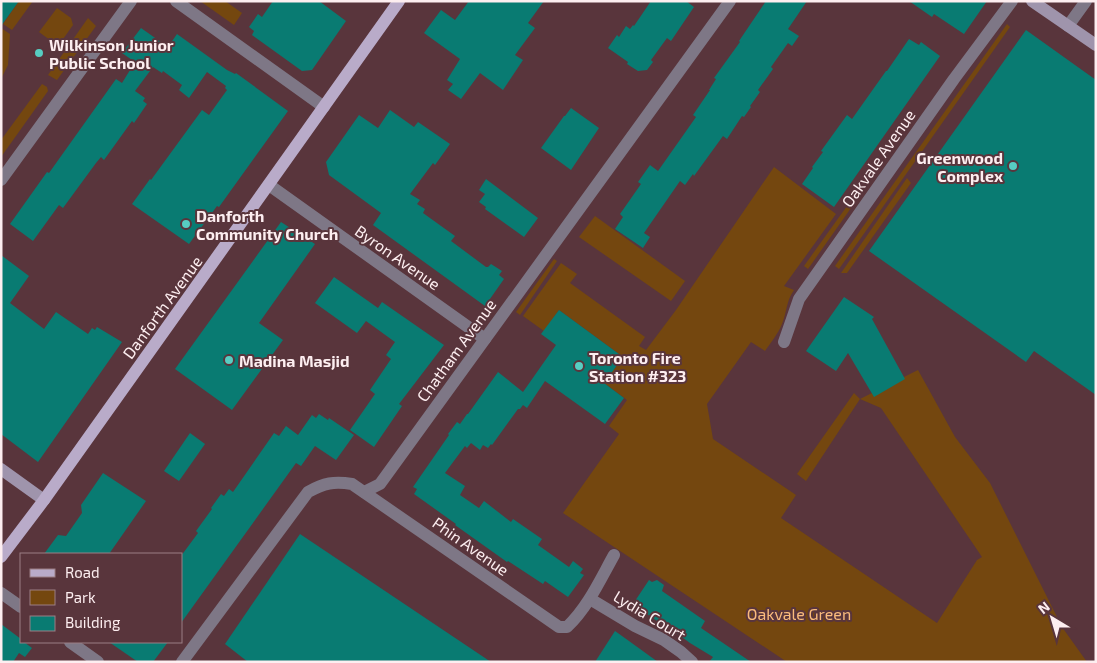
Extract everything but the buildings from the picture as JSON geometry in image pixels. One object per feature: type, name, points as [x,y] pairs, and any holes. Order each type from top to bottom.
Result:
[{"type":"main road","name":"Danforth Avenue","points":[[1,557],[44,500],[399,1]]},
{"type":"street","points":[[1,180],[131,1]]},
{"type":"street","points":[[176,1],[324,107]]},
{"type":"street","name":"Chatham Avenue","points":[[364,492],[380,484],[730,1]]},
{"type":"street","name":"Oakvale Avenue","points":[[784,342],[799,299],[954,79],[1012,1]]},
{"type":"street","points":[[1032,1],[1096,45]]},
{"type":"street","points":[[1068,26],[1086,1]]},
{"type":"street","name":"Byron Avenue","points":[[269,185],[484,339]]},
{"type":"street","points":[[1,469],[44,500]]},
{"type":"street","points":[[182,662],[308,492],[320,485],[339,482],[352,484],[364,492]]},
{"type":"street","name":"Phin Avenue","points":[[364,492],[559,627],[567,627],[590,599]]},
{"type":"street","points":[[590,599],[614,555]]},
{"type":"street","points":[[1,594],[20,607]]},
{"type":"street","name":"Lydia Court","points":[[590,599],[635,626],[664,640],[692,662]]},
{"type":"street","points":[[71,643],[98,662]]},
{"type":"green space","points":[[19,1],[33,1],[12,30],[3,24]]},
{"type":"green space","points":[[200,1],[225,1],[242,13],[234,25]]},
{"type":"green space","points":[[57,8],[71,18],[73,25],[61,42],[54,43],[39,32]]},
{"type":"green space","points":[[88,18],[96,26],[57,80],[48,75]]},
{"type":"green space","points":[[1007,24],[1010,27],[839,269],[835,266]]},
{"type":"green space","points":[[1,28],[10,34],[8,65],[1,79]]},
{"type":"green space","points":[[42,84],[47,87],[48,91],[1,157],[1,140]]},
{"type":"green space","name":"Oakvale Green","points":[[774,167],[836,214],[784,286],[794,290],[789,298],[782,324],[774,338],[765,351],[751,342],[707,404],[713,439],[796,495],[781,518],[937,623],[977,560],[982,557],[881,408],[860,399],[918,370],[955,437],[990,483],[1062,627],[1087,662],[787,662],[563,513],[619,434],[609,426],[627,400],[604,383],[623,357],[559,310],[544,331],[523,316],[561,263],[577,274],[570,283],[645,337],[639,346],[646,350],[676,310]]},
{"type":"green space","points":[[907,178],[911,183],[847,273],[841,273]]},
{"type":"green space","points":[[847,206],[851,208],[808,269],[804,266]]},
{"type":"green space","points":[[595,216],[685,281],[671,301],[579,237]]},
{"type":"green space","points":[[554,259],[557,261],[520,315],[516,312]]},
{"type":"green space","points":[[854,393],[860,399],[806,481],[797,474]]},
{"type":"place","name":"Wilkinson Junior Public School","points":[[39,53]]},
{"type":"place","name":"Greenwood Complex","points":[[1013,166]]},
{"type":"place","name":"Danforth Community Church","points":[[186,224]]},
{"type":"place","name":"Madina Masjid","points":[[229,360]]},
{"type":"place","name":"Toronto Fire Station #323","points":[[579,366]]}]
